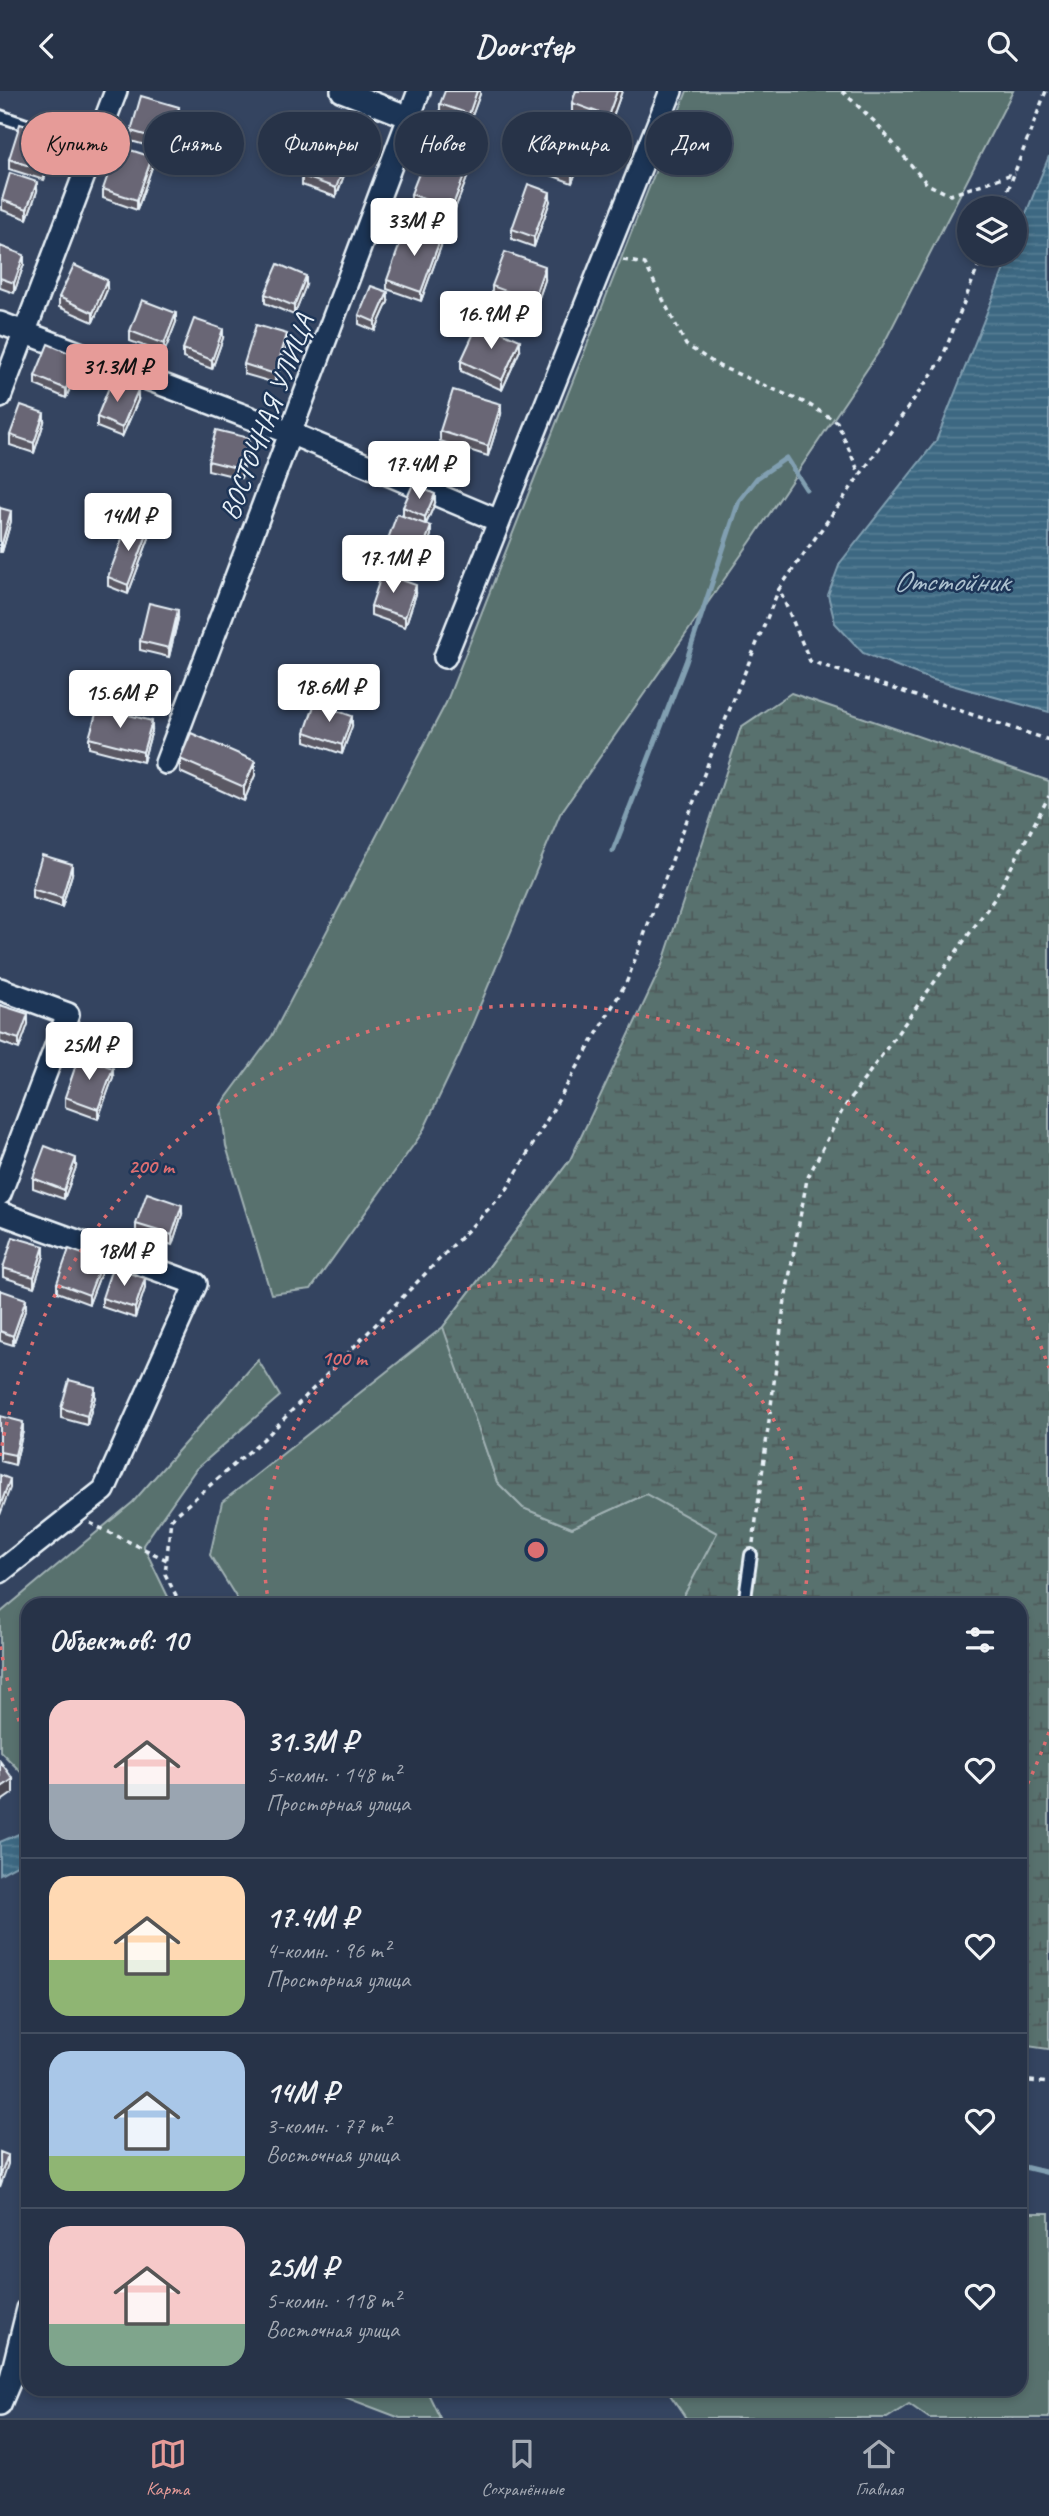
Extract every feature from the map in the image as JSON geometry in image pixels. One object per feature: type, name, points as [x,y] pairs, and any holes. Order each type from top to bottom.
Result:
[{"type":"street","points":[[108,112],[116,91]]},
{"type":"street","points":[[342,91],[396,112]]},
{"type":"street","name":"ВОСТОЧНАЯ УЛИЦА","points":[[411,112],[419,91]]},
{"type":"street","points":[[445,657],[671,91]]},
{"type":"street","name":"ВОСТОЧНАЯ УЛИЦА","points":[[166,763],[395,154]]},
{"type":"street","points":[[0,397],[84,175]]},
{"type":"street","points":[[0,323],[290,433],[499,521]]},
{"type":"street","points":[[0,989],[68,1014],[0,1194]]},
{"type":"street","points":[[0,1213],[196,1284],[104,1490],[0,1572]]},
{"type":"street","points":[[0,2405],[11,2378],[21,2337]]},
{"type":"lane","points":[[0,116],[21,123]]},
{"type":"lane","points":[[745,1598],[751,1555]]},
{"type":"path","points":[[842,91],[876,123],[927,184],[950,195],[1014,173]]},
{"type":"path","points":[[1005,196],[1046,91]]},
{"type":"path","points":[[606,258],[645,264],[686,345],[719,366],[808,404],[837,422],[860,475]]},
{"type":"path","points":[[177,1598],[165,1574],[171,1519],[267,1436],[506,1191],[627,981],[713,750],[779,589],[941,361],[978,266]]},
{"type":"path","points":[[779,589],[810,661],[1049,740]]},
{"type":"path","points":[[751,1555],[784,1306],[807,1179],[843,1109],[995,898],[1049,796]]},
{"type":"path","points":[[91,1524],[167,1560]]},
{"type":"path","points":[[1027,2081],[1049,2084]]},
{"type":"green space","points":[[687,91],[1013,91],[882,347],[751,541],[560,814],[461,1051],[422,1133],[311,1289],[271,1294],[226,1146],[221,1105],[272,1036],[446,703],[654,175],[732,175],[732,112],[679,112]]},
{"type":"green space","points":[[791,693],[1049,781],[1049,2049],[1027,2046],[1027,1598],[683,1598],[717,1533],[646,1494],[572,1528],[523,1508],[497,1482],[443,1327],[570,1160],[662,965],[741,727]]},
{"type":"green space","points":[[570,1160],[480,1432],[497,1482],[523,1508],[572,1528],[646,1494],[737,1481],[718,1533],[683,1598],[237,1598],[210,1555],[222,1502],[443,1327]]},
{"type":"green space","points":[[258,1360],[280,1396],[196,1469],[143,1545],[169,1598],[21,1598],[21,1772],[0,1751],[0,1613],[133,1502]]},
{"type":"green space","points":[[1027,2213],[1049,2213],[1049,2418],[929,2418],[909,2404],[887,2418],[686,2418],[671,2396],[1027,2396]]},
{"type":"green space","points":[[342,2396],[429,2396],[440,2418],[400,2418]]},
{"type":"water","name":"Отстойник","points":[[1049,156],[1049,712],[930,679],[863,653],[835,623],[828,595],[840,563],[936,441],[1005,266],[1027,266],[1027,211]]},
{"type":"water","points":[[21,1833],[21,1863],[0,1874],[0,1842]]},
{"type":"building","points":[[445,91],[477,91],[470,112],[440,104]]},
{"type":"building","points":[[576,91],[617,91],[609,112],[597,112],[572,103]]},
{"type":"building","points":[[141,96],[179,107],[178,112],[144,112],[144,135],[131,131]]},
{"type":"building","points":[[20,124],[21,124],[21,163],[9,159]]},
{"type":"building","points":[[130,150],[144,154],[146,175],[137,200],[103,189],[108,175],[130,175]]},
{"type":"building","points":[[10,173],[37,182],[27,209],[2,200]]},
{"type":"building","points":[[302,175],[341,175],[336,188]]},
{"type":"building","points":[[418,175],[464,175],[451,210],[411,194]]},
{"type":"building","points":[[528,184],[550,192],[534,237],[512,229]]},
{"type":"building","points":[[407,224],[441,237],[421,292],[387,280]]},
{"type":"building","points":[[0,246],[24,255],[14,283],[0,278]]},
{"type":"building","points":[[505,252],[545,266],[533,301],[492,286]]},
{"type":"building","points":[[278,264],[306,276],[294,306],[265,294]]},
{"type":"building","points":[[74,265],[107,280],[93,313],[59,297]]},
{"type":"building","points":[[371,286],[388,292],[375,322],[359,315]]},
{"type":"building","points":[[142,300],[176,313],[164,344],[130,331]]},
{"type":"building","points":[[194,319],[223,329],[212,360],[183,349]]},
{"type":"building","points":[[479,322],[520,340],[502,380],[461,361]]},
{"type":"building","points":[[256,325],[287,334],[275,374],[244,364]]},
{"type":"building","points":[[48,344],[79,357],[66,389],[35,376]]},
{"type":"building","points":[[112,380],[138,390],[122,428],[97,417]]},
{"type":"building","points":[[453,390],[501,404],[488,446],[440,431]]},
{"type":"building","points":[[21,405],[44,413],[34,443],[10,435]]},
{"type":"building","points":[[216,430],[249,438],[241,469],[208,461]]},
{"type":"building","points":[[413,484],[435,494],[425,517],[403,507]]},
{"type":"building","points":[[0,508],[11,511],[2,543],[0,543]]},
{"type":"building","points":[[397,514],[431,526],[421,554],[387,542]]},
{"type":"building","points":[[129,521],[149,529],[128,585],[108,577]]},
{"type":"building","points":[[382,573],[416,585],[405,617],[371,606]]},
{"type":"building","points":[[149,603],[178,610],[169,648],[140,641]]},
{"type":"building","points":[[315,703],[352,716],[342,745],[305,732]]},
{"type":"building","points":[[98,707],[152,721],[143,752],[89,738]]},
{"type":"building","points":[[191,733],[255,761],[244,787],[180,759]]},
{"type":"building","points":[[42,855],[72,864],[62,898],[32,889]]},
{"type":"building","points":[[0,1005],[28,1014],[19,1039],[0,1033]]},
{"type":"building","points":[[79,1056],[113,1068],[98,1109],[65,1097]]},
{"type":"building","points":[[45,1146],[76,1158],[64,1190],[33,1178]]},
{"type":"building","points":[[147,1193],[182,1205],[172,1235],[136,1224]]},
{"type":"building","points":[[13,1237],[44,1246],[34,1277],[3,1268]]},
{"type":"building","points":[[69,1249],[102,1261],[89,1295],[57,1283]]},
{"type":"building","points":[[112,1268],[145,1278],[135,1308],[102,1298]]},
{"type":"building","points":[[0,1290],[26,1299],[13,1336],[0,1331]]},
{"type":"building","points":[[69,1380],[95,1387],[87,1416],[61,1408]]},
{"type":"building","points":[[0,1416],[23,1422],[15,1455],[0,1452]]},
{"type":"building","points":[[0,1475],[10,1479],[0,1506]]},
{"type":"building","points":[[0,1761],[13,1779],[0,1788]]},
{"type":"building","points":[[0,2152],[8,2155],[0,2177]]},
{"type":"waterway","points":[[613,851],[686,662],[739,501],[757,478],[786,458],[806,489]]},
{"type":"waterway","points":[[1027,2168],[1049,2173]]}]
